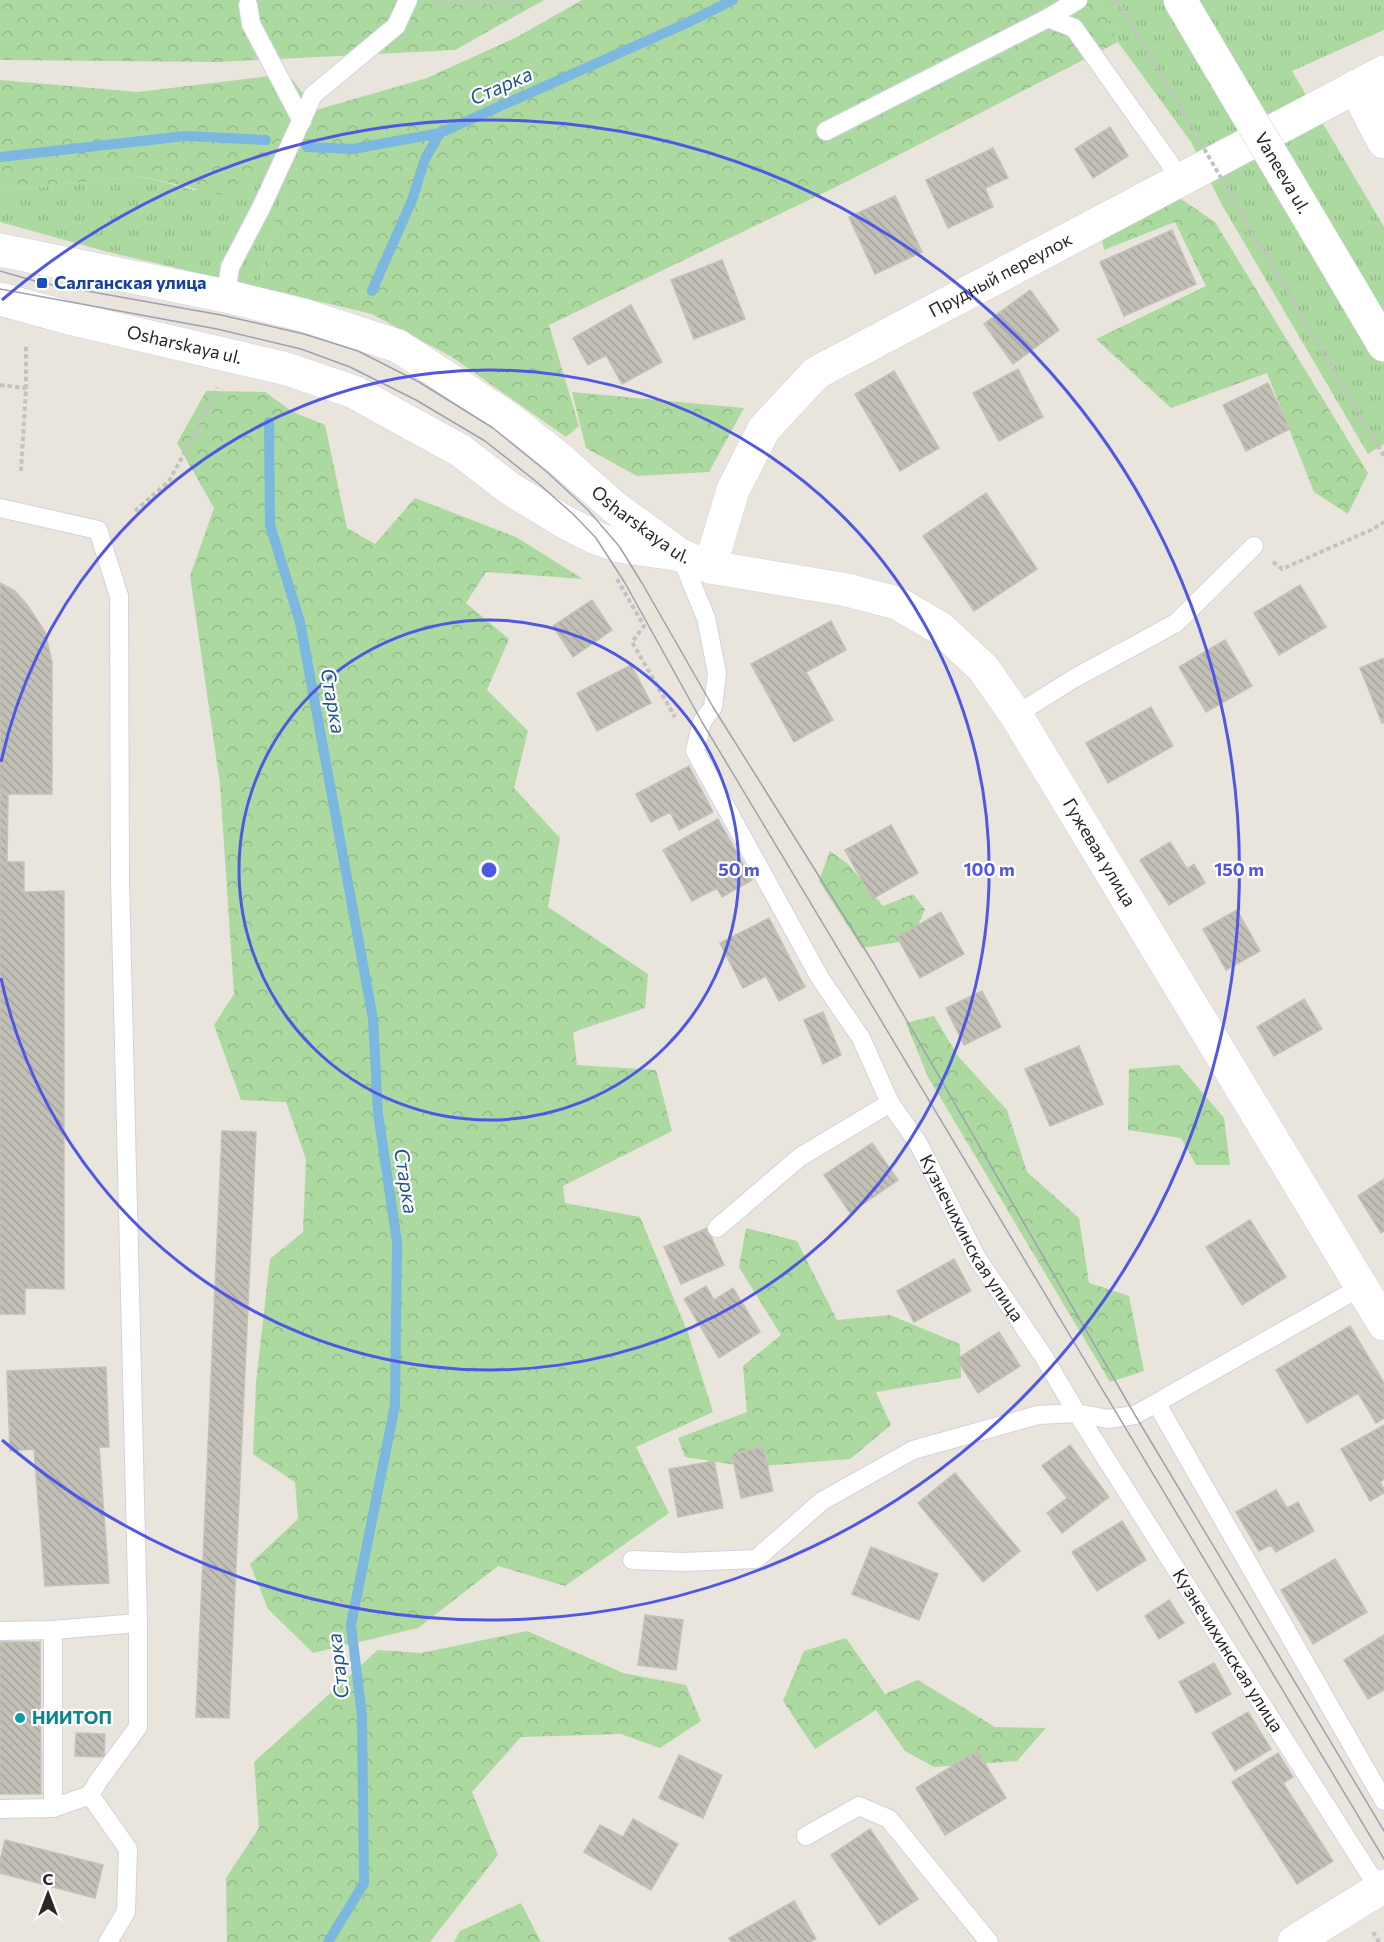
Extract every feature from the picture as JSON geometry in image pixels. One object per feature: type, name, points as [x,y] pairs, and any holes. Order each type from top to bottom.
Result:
[{"type":"street","name":"Vaneeva ul.","points":[[1180,0],[1384,345]]},
{"type":"street","name":"Прудный переулок","points":[[710,567],[734,490],[764,429],[816,373],[1181,179],[1367,96],[1384,72]]},
{"type":"street","points":[[1367,96],[1384,142]]},
{"type":"street","name":"Osharskaya ul.","points":[[0,250],[225,296],[303,315],[398,346],[507,418],[561,460],[614,507],[680,555]]},
{"type":"street","name":"Osharskaya ul.","points":[[0,299],[73,319],[287,369],[354,392],[461,451],[509,488],[588,534],[619,546],[680,555]]},
{"type":"street","name":"Гужевая улица","points":[[680,555],[710,567],[847,590],[897,603],[940,628],[983,668],[1016,715],[1372,1285],[1384,1324]]},
{"type":"street","points":[[1294,1942],[1382,1887]]},
{"type":"lane","points":[[225,296],[230,267],[261,208],[314,95],[396,26],[408,0]]},
{"type":"lane","points":[[826,131],[1048,18],[1078,0]]},
{"type":"lane","points":[[248,5],[251,24],[302,121]]},
{"type":"lane","points":[[1048,18],[1074,28],[1181,179]]},
{"type":"lane","points":[[0,508],[98,530],[119,596],[120,880],[138,1623],[138,1727],[90,1795],[53,1808],[0,1809]]},
{"type":"lane","points":[[1016,715],[1073,679],[1176,623],[1254,546]]},
{"type":"lane","points":[[680,555],[706,618],[717,673],[713,707],[702,722],[695,751]]},
{"type":"lane","name":"Кузнечихинская улица","points":[[695,751],[820,978],[861,1038],[890,1102],[918,1143],[977,1258],[1042,1354],[1077,1413],[1382,1887]]},
{"type":"lane","points":[[717,1228],[800,1157],[890,1102]]},
{"type":"lane","points":[[632,1560],[683,1562],[756,1558],[822,1501],[913,1450],[1038,1415],[1077,1413],[1108,1419],[1135,1415],[1372,1285]]},
{"type":"lane","points":[[1157,1404],[1384,1801]]},
{"type":"lane","points":[[0,1631],[53,1630],[138,1623]]},
{"type":"lane","points":[[53,1630],[53,1808]]},
{"type":"lane","points":[[90,1795],[128,1849],[126,1911],[108,1942]]},
{"type":"lane","points":[[806,1836],[859,1806],[889,1819],[989,1942]]},
{"type":"path","points":[[432,2],[516,3],[523,0]]},
{"type":"path","points":[[1117,0],[1384,456]]},
{"type":"path","points":[[21,471],[26,346]]},
{"type":"path","points":[[0,385],[26,388]]},
{"type":"path","points":[[135,511],[169,481],[205,416],[217,385]]},
{"type":"path","points":[[1254,546],[1282,569],[1371,530],[1384,522]]},
{"type":"path","points":[[611,571],[644,626],[632,642],[695,751]]},
{"type":"green space","points":[[0,0],[544,0],[455,50],[218,62],[0,60]]},
{"type":"green space","points":[[582,0],[1098,0],[1118,42],[846,182],[549,325],[579,426],[566,437],[452,357],[372,314],[258,287],[286,182],[266,175],[239,199],[140,176],[0,191],[0,80],[138,92],[270,76],[290,77],[316,110],[427,78],[517,37]]},
{"type":"green space","points":[[1098,0],[1384,0],[1384,30],[1292,71],[1384,227],[1384,444],[1368,454],[1222,205],[1191,142],[1118,42]]},
{"type":"green space","points":[[266,175],[286,182],[258,287],[108,252],[0,222],[0,191],[140,176],[194,190]]},
{"type":"green space","points":[[1172,193],[1215,222],[1368,473],[1348,514],[1314,492],[1267,373],[1171,408],[1096,339],[1206,286],[1175,222],[1104,250],[1101,233]]},
{"type":"green space","points":[[206,391],[265,392],[293,412],[325,425],[347,528],[375,544],[415,498],[516,537],[583,579],[486,572],[466,603],[509,639],[487,690],[528,731],[514,788],[560,838],[548,907],[648,974],[645,1008],[573,1032],[577,1065],[656,1070],[672,1131],[563,1186],[565,1203],[640,1217],[688,1333],[713,1412],[636,1447],[669,1513],[565,1586],[498,1566],[418,1628],[313,1653],[268,1609],[250,1564],[298,1519],[295,1482],[253,1454],[256,1382],[270,1259],[303,1232],[306,1159],[286,1102],[241,1100],[214,1025],[234,994],[220,784],[190,576],[214,508],[177,443]]},
{"type":"green space","points":[[572,392],[744,408],[709,472],[637,476],[586,448]]},
{"type":"green space","points":[[830,851],[848,864],[883,906],[913,894],[925,909],[912,940],[862,948],[819,881]]},
{"type":"green space","points":[[934,1016],[958,1056],[1007,1110],[1027,1172],[1079,1218],[1089,1283],[1129,1296],[1144,1371],[1110,1382],[928,1077],[906,1023]]},
{"type":"green space","points":[[1179,1065],[1224,1118],[1230,1165],[1196,1165],[1181,1138],[1128,1130],[1129,1069]]},
{"type":"green space","points":[[746,1228],[797,1241],[837,1320],[890,1315],[960,1344],[961,1378],[876,1392],[891,1425],[850,1459],[749,1467],[685,1457],[678,1438],[747,1412],[743,1366],[781,1335],[739,1267]]},
{"type":"green space","points":[[527,1631],[623,1673],[686,1685],[701,1721],[660,1748],[621,1734],[521,1737],[472,1792],[498,1855],[430,1942],[227,1942],[226,1878],[259,1828],[254,1762],[378,1650],[421,1653]]},
{"type":"green space","points":[[846,1638],[885,1694],[918,1680],[995,1727],[1046,1728],[1017,1761],[934,1767],[905,1751],[876,1710],[815,1749],[783,1701],[804,1651]]},
{"type":"green space","points":[[521,1903],[541,1942],[454,1942],[460,1931]]},
{"type":"building","points":[[1110,127],[1128,156],[1093,178],[1075,149]]},
{"type":"building","points":[[993,148],[1008,178],[985,188],[993,207],[948,228],[926,180]]},
{"type":"building","points":[[895,196],[922,252],[875,274],[849,217]]},
{"type":"building","points":[[1172,230],[1196,284],[1124,316],[1100,262]]},
{"type":"building","points":[[722,260],[745,319],[694,339],[671,280]]},
{"type":"building","points":[[1030,290],[1059,330],[1013,364],[984,324]]},
{"type":"building","points":[[631,305],[662,362],[622,384],[606,355],[588,365],[573,338]]},
{"type":"building","points":[[1018,369],[1043,417],[999,441],[973,393]]},
{"type":"building","points":[[894,371],[939,448],[900,471],[855,394]]},
{"type":"building","points":[[1268,383],[1290,429],[1246,451],[1223,405]]},
{"type":"building","points":[[986,493],[1037,569],[974,611],[923,536]]},
{"type":"building","points":[[0,583],[15,591],[45,632],[52,662],[52,794],[0,794]]},
{"type":"building","points":[[1300,585],[1326,627],[1279,655],[1254,613]]},
{"type":"building","points":[[592,600],[612,630],[573,657],[553,626]]},
{"type":"building","points":[[831,621],[846,650],[806,672],[833,720],[794,742],[751,664]]},
{"type":"building","points":[[1225,640],[1252,686],[1206,712],[1179,667]]},
{"type":"building","points":[[1384,658],[1384,723],[1382,723],[1360,668]]},
{"type":"building","points":[[631,665],[651,703],[597,731],[577,693]]},
{"type":"building","points":[[1151,707],[1173,746],[1108,783],[1086,743]]},
{"type":"building","points":[[689,766],[713,812],[679,830],[670,812],[651,822],[636,794]]},
{"type":"building","points":[[0,794],[8,794],[7,862],[24,862],[24,892],[64,891],[64,1289],[25,1288],[25,1314],[0,1314]]},
{"type":"building","points":[[718,819],[752,880],[722,897],[717,888],[692,901],[663,850]]},
{"type":"building","points":[[891,825],[918,873],[872,899],[845,850]]},
{"type":"building","points":[[1170,842],[1187,869],[1194,864],[1205,883],[1169,905],[1140,860]]},
{"type":"building","points":[[1237,910],[1260,951],[1226,970],[1203,929]]},
{"type":"building","points":[[941,912],[964,954],[920,978],[897,937]]},
{"type":"building","points":[[769,918],[805,987],[779,1001],[766,976],[743,988],[720,943]]},
{"type":"building","points":[[982,991],[1001,1027],[964,1045],[946,1008]]},
{"type":"building","points":[[1304,999],[1322,1029],[1274,1056],[1257,1027]]},
{"type":"building","points":[[823,1012],[841,1055],[823,1064],[804,1020]]},
{"type":"building","points":[[1079,1046],[1103,1104],[1050,1126],[1025,1069]]},
{"type":"building","points":[[222,1131],[256,1132],[229,1718],[196,1717]]},
{"type":"building","points":[[872,1143],[898,1180],[850,1213],[824,1175]]},
{"type":"building","points":[[1384,1179],[1384,1231],[1381,1233],[1358,1196]]},
{"type":"building","points":[[1250,1220],[1286,1277],[1242,1305],[1206,1247]]},
{"type":"building","points":[[707,1228],[724,1265],[681,1284],[664,1247]]},
{"type":"building","points":[[954,1259],[971,1291],[914,1322],[897,1291]]},
{"type":"building","points":[[706,1286],[714,1300],[733,1288],[760,1332],[719,1358],[684,1299]]},
{"type":"building","points":[[1350,1326],[1384,1383],[1384,1418],[1376,1423],[1358,1393],[1307,1423],[1276,1370]]},
{"type":"building","points":[[999,1332],[1020,1366],[978,1393],[957,1359]]},
{"type":"building","points":[[106,1367],[109,1447],[99,1447],[109,1583],[45,1586],[34,1449],[10,1451],[7,1371]]},
{"type":"building","points":[[1384,1425],[1384,1479],[1380,1482],[1384,1493],[1370,1501],[1341,1449]]},
{"type":"building","points":[[1070,1445],[1109,1497],[1062,1533],[1047,1513],[1067,1498],[1042,1466]]},
{"type":"building","points":[[763,1447],[773,1491],[741,1498],[732,1454]]},
{"type":"building","points":[[714,1461],[723,1508],[678,1517],[669,1469]]},
{"type":"building","points":[[955,1473],[1020,1551],[983,1582],[918,1503]]},
{"type":"building","points":[[1276,1490],[1287,1508],[1298,1502],[1314,1531],[1276,1552],[1271,1545],[1259,1551],[1236,1512]]},
{"type":"building","points":[[1122,1521],[1146,1560],[1097,1591],[1072,1552]]},
{"type":"building","points":[[871,1547],[938,1574],[919,1620],[852,1594]]},
{"type":"building","points":[[1335,1559],[1367,1612],[1313,1644],[1281,1590]]},
{"type":"building","points":[[1169,1600],[1184,1623],[1159,1639],[1145,1616]]},
{"type":"building","points":[[645,1615],[683,1620],[676,1670],[638,1665]]},
{"type":"building","points":[[1384,1635],[1384,1690],[1368,1699],[1344,1660]]},
{"type":"building","name":"НИИТОП","points":[[0,1642],[40,1642],[41,1794],[0,1794]]},
{"type":"building","points":[[1214,1663],[1231,1694],[1196,1713],[1179,1682]]},
{"type":"building","points":[[1248,1712],[1271,1749],[1235,1771],[1212,1733]]},
{"type":"building","points":[[76,1733],[105,1734],[104,1757],[75,1756]]},
{"type":"building","points":[[977,1751],[1006,1798],[945,1835],[916,1788]]},
{"type":"building","points":[[1278,1753],[1293,1777],[1283,1783],[1333,1861],[1297,1884],[1232,1782]]},
{"type":"building","points":[[679,1755],[722,1775],[703,1818],[659,1798]]},
{"type":"building","points":[[633,1819],[678,1844],[651,1890],[584,1852],[600,1825],[623,1837]]},
{"type":"building","points":[[870,1829],[918,1899],[879,1925],[831,1855]]},
{"type":"building","points":[[5,1840],[103,1865],[95,1898],[0,1873]]},
{"type":"building","points":[[794,1901],[816,1939],[810,1942],[731,1942],[729,1938]]},
{"type":"waterway","name":"Старка","points":[[372,291],[412,200],[425,159],[440,133],[689,22],[733,0]]},
{"type":"waterway","points":[[307,147],[353,149],[440,133]]},
{"type":"waterway","points":[[0,157],[185,136],[266,140]]},
{"type":"waterway","name":"Старка","points":[[269,422],[270,525],[300,622],[373,1019],[378,1113],[397,1242],[395,1405],[351,1625],[362,1716],[364,1883],[328,1942]]},
{"type":"tram line","points":[[0,271],[42,283],[221,315],[304,334],[358,351],[419,382],[493,428],[547,472],[588,510],[619,546],[713,707],[874,964],[1135,1415],[1384,1831]]},
{"type":"tram line","points":[[0,289],[217,329],[301,349],[350,367],[416,400],[485,441],[538,483],[596,538],[625,583],[702,722],[1384,1859]]},
{"type":"place","name":"Салганская улица","points":[[42,283]]},
{"type":"place","name":"НИИТОП","points":[[20,1718]]}]
